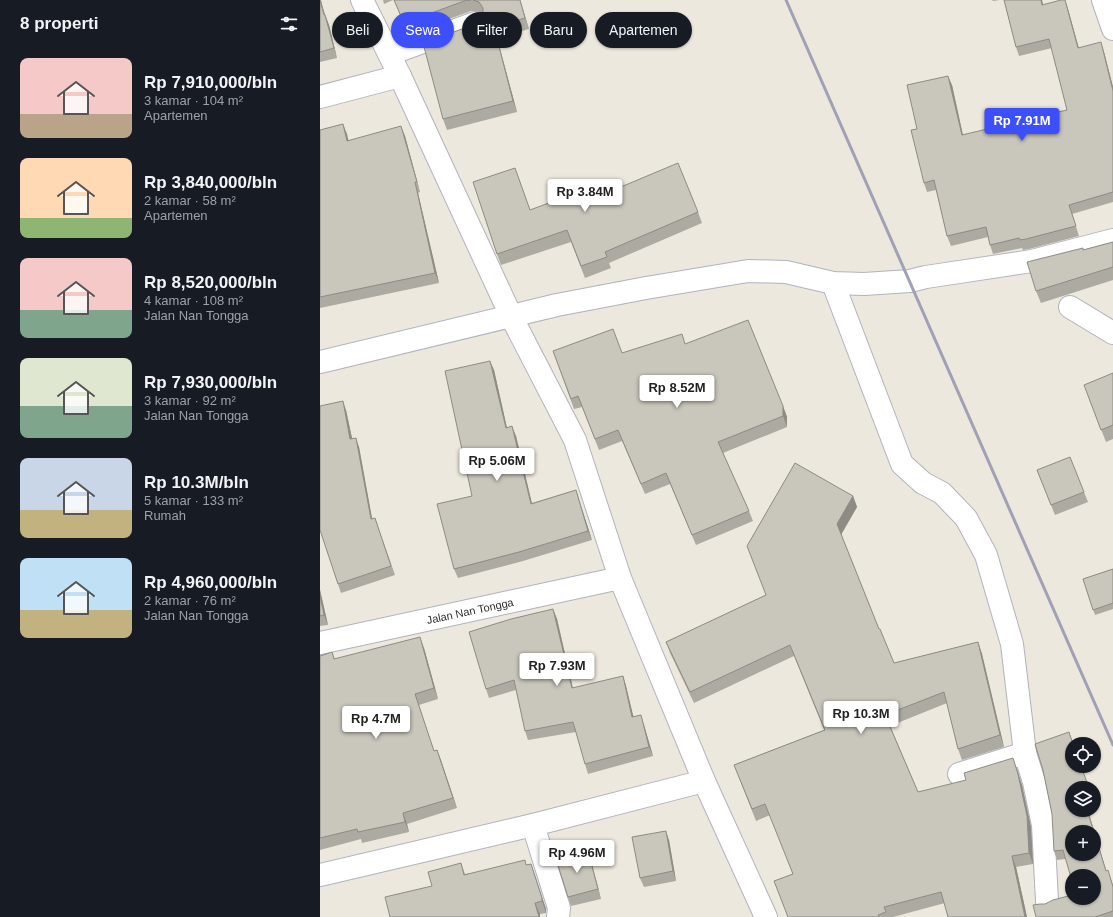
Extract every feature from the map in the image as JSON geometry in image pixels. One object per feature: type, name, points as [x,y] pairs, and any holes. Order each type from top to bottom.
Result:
[{"type":"street","points":[[362,0],[390,54],[511,316],[575,440],[620,578],[704,781],[766,917]]},
{"type":"street","points":[[1103,0],[1113,29]]},
{"type":"street","points":[[390,54],[462,28]]},
{"type":"street","points":[[320,97],[400,76]]},
{"type":"street","points":[[320,362],[557,305],[748,271],[786,272],[833,283],[869,284],[910,281],[926,277],[1032,261],[1113,240]]},
{"type":"street","points":[[833,283],[902,464],[923,483],[942,493],[966,518],[986,555],[1012,644],[1025,753],[1034,782],[1043,825],[1046,901]]},
{"type":"street","points":[[1070,307],[1113,333]]},
{"type":"street","name":"Jalan Nan Tongga","points":[[320,643],[620,578]]},
{"type":"street","points":[[958,774],[1025,753]]},
{"type":"street","points":[[320,875],[704,781]]},
{"type":"street","points":[[533,824],[559,908],[558,917]]},
{"type":"building","points":[[320,0],[332,41],[332,48],[334,48],[320,52]]},
{"type":"building","points":[[394,0],[467,0],[434,12],[399,12]]},
{"type":"building","points":[[473,0],[520,0],[525,18],[522,19],[522,12],[483,12],[483,8],[479,2]]},
{"type":"building","points":[[1004,0],[1041,0],[1042,5],[1065,0],[1078,48],[1101,42],[1113,91],[1113,192],[1069,205],[1076,226],[1026,239],[1020,240],[1019,238],[990,245],[986,227],[947,236],[934,180],[924,183],[911,130],[917,129],[907,85],[948,76],[962,135],[1067,110],[1049,39],[1016,47]]},
{"type":"building","points":[[462,29],[462,48],[499,48],[513,101],[443,119],[424,48],[454,48],[454,32]]},
{"type":"building","points":[[343,124],[347,141],[401,126],[417,182],[415,182],[435,273],[320,297],[320,130]]},
{"type":"building","points":[[678,163],[698,212],[605,252],[607,257],[581,266],[567,230],[497,254],[473,182],[515,168],[530,210],[581,191],[585,202]]},
{"type":"building","points":[[1113,242],[1113,267],[1036,291],[1027,262]]},
{"type":"building","points":[[748,320],[783,406],[783,416],[718,442],[749,511],[692,535],[666,473],[641,484],[618,430],[595,439],[578,396],[571,399],[553,351],[613,329],[622,353],[682,334],[685,344]]},
{"type":"building","points":[[490,361],[506,428],[512,426],[531,504],[576,490],[588,531],[519,552],[454,569],[437,504],[472,496],[445,371]]},
{"type":"building","points":[[1113,373],[1113,425],[1101,430],[1084,385]]},
{"type":"building","points":[[343,401],[350,439],[356,438],[371,519],[375,518],[391,566],[338,584],[320,530],[320,406]]},
{"type":"building","points":[[1070,457],[1084,492],[1051,505],[1037,470]]},
{"type":"building","points":[[795,463],[853,496],[837,524],[894,663],[978,642],[1000,735],[958,749],[944,692],[885,715],[918,792],[966,780],[964,773],[1013,758],[1027,816],[1029,853],[1012,856],[1025,917],[948,917],[941,892],[884,907],[886,912],[878,915],[879,917],[788,917],[774,881],[793,874],[765,804],[752,809],[734,765],[825,730],[790,645],[690,692],[666,642],[766,595],[747,546]]},
{"type":"building","points":[[1113,569],[1113,603],[1093,610],[1083,579]]},
{"type":"building","points":[[320,596],[324,615],[320,616]]},
{"type":"building","points":[[553,609],[572,688],[623,676],[632,717],[641,715],[649,747],[585,764],[573,722],[525,731],[514,680],[486,689],[469,632],[511,619]]},
{"type":"building","points":[[420,637],[434,688],[415,694],[434,751],[437,750],[453,798],[403,813],[405,822],[358,832],[357,829],[320,838],[320,656],[332,652],[334,659]]},
{"type":"building","points":[[1069,732],[1071,737],[1065,737],[1065,773],[1084,773],[1086,781],[1065,781],[1065,817],[1089,817],[1092,825],[1065,825],[1065,857],[1063,850],[1054,851],[1052,814],[1043,770],[1035,744]]},
{"type":"building","points":[[666,831],[673,871],[640,878],[632,837]]},
{"type":"building","points":[[588,851],[598,889],[568,897],[556,859]]},
{"type":"building","points":[[1101,855],[1106,871],[1108,870],[1113,887],[1113,911],[1095,917],[1036,917],[1033,905],[1045,904],[1065,897],[1065,905],[1101,905],[1101,869],[1069,869],[1066,861],[1101,861]]},
{"type":"building","points":[[525,860],[526,865],[531,864],[542,898],[542,901],[535,903],[539,917],[390,917],[385,897],[432,886],[428,872],[461,863],[464,875]]},
{"type":"railway","points":[[786,0],[1113,745]]}]
